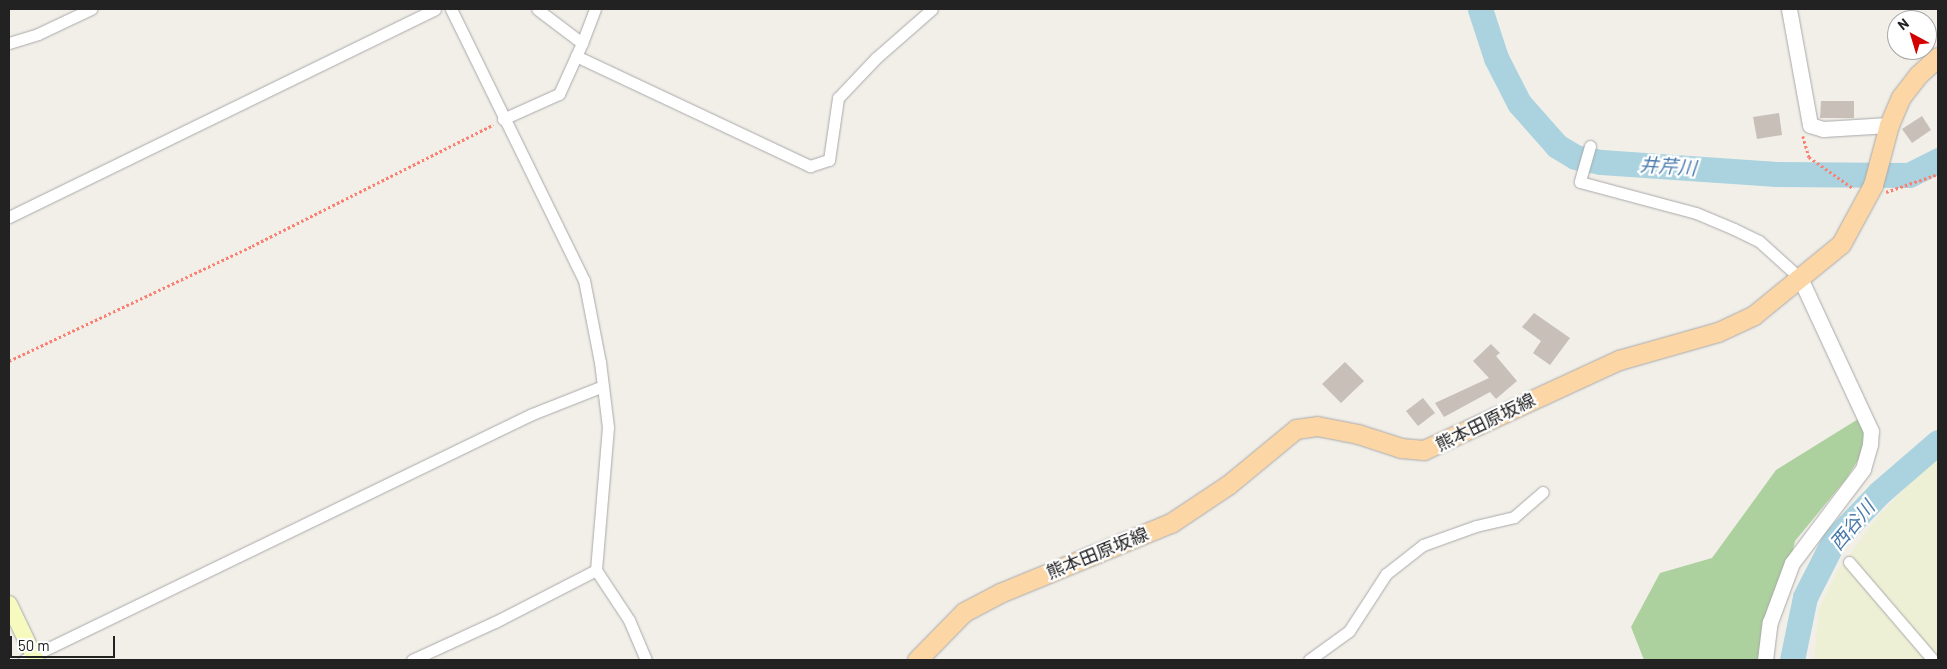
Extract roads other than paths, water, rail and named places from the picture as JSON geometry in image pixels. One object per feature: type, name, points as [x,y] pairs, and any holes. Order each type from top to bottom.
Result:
[{"type":"main road","name":"熊本田原坂線","points":[[917,660],[964,612],[1000,593],[1172,523],[1228,485],[1296,429],[1317,426],[1358,434],[1400,448],[1424,450],[1620,360],[1718,332],[1754,315],[1841,244],[1879,159],[1889,125],[1901,97],[1918,75],[1938,57]]},
{"type":"main road","points":[[9,604],[31,659]]},
{"type":"street","points":[[9,43],[38,34],[91,9]]},
{"type":"street","points":[[9,216],[434,9]]},
{"type":"street","points":[[452,9],[503,119],[584,280],[603,386],[608,427],[596,570],[629,620],[646,660]]},
{"type":"street","points":[[537,9],[582,43]]},
{"type":"street","points":[[503,119],[559,94],[595,9]]},
{"type":"street","points":[[576,56],[810,166],[829,160],[838,98],[876,58],[932,9]]},
{"type":"street","points":[[1789,9],[1810,126],[1823,129],[1889,125]]},
{"type":"street","points":[[1590,146],[1580,182],[1696,213],[1734,228],[1759,241],[1800,278],[1871,431],[1870,444],[1863,469],[1792,563],[1770,622],[1765,660]]},
{"type":"street","points":[[31,659],[532,414],[603,386]]},
{"type":"street","points":[[1309,660],[1349,631],[1386,574],[1423,545],[1476,526],[1514,517],[1543,492]]},
{"type":"street","points":[[1849,562],[1933,660]]},
{"type":"street","points":[[412,660],[495,622],[596,570]]},
{"type":"waterway","name":"井芹川","points":[[1480,9],[1496,58],[1519,103],[1557,146],[1575,157],[1601,162],[1777,174],[1909,175],[1938,160]]},
{"type":"waterway","name":"西谷川","points":[[1792,660],[1805,597],[1834,540],[1879,493],[1938,442]]}]
